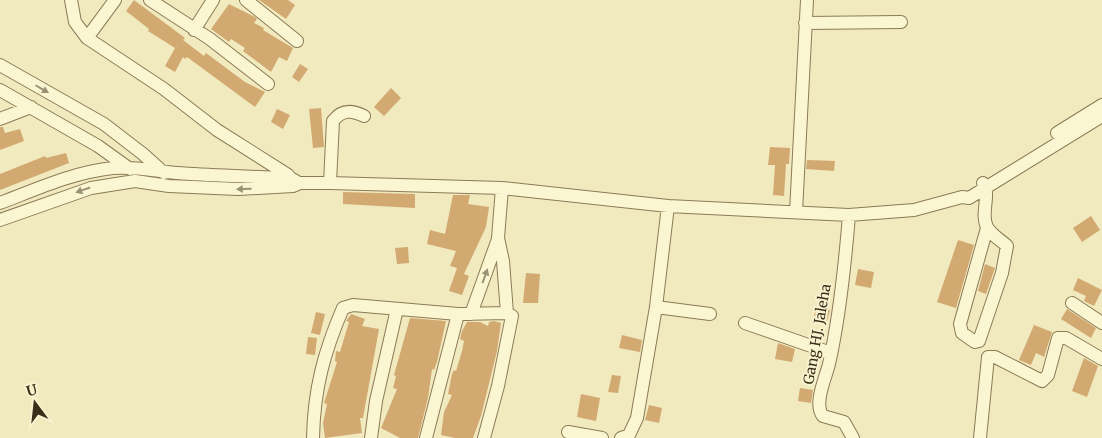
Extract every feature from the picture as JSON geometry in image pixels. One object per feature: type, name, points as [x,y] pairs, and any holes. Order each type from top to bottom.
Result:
[{"type":"street","points":[[70,0],[75,22],[87,38],[164,89],[218,130],[258,154],[295,183]]},
{"type":"street","points":[[87,38],[116,0]]},
{"type":"street","points":[[150,0],[210,39],[268,84]]},
{"type":"street","points":[[194,30],[213,0]]},
{"type":"street","points":[[246,0],[297,41]]},
{"type":"street","points":[[796,212],[807,0]]},
{"type":"street","points":[[806,23],[901,22]]},
{"type":"street","points":[[0,65],[104,124],[163,172],[169,186]]},
{"type":"street","points":[[0,90],[98,146],[130,167],[135,181]]},
{"type":"street","points":[[984,184],[1102,105]]},
{"type":"street","points":[[0,119],[31,108]]},
{"type":"street","points":[[330,183],[333,120],[337,116],[348,112],[364,116]]},
{"type":"street","points":[[0,202],[80,174],[130,167],[163,172],[295,183],[502,188],[668,206],[849,215],[914,210],[962,197],[965,191],[984,184],[1102,116]]},
{"type":"street","points":[[0,220],[91,188],[135,181],[169,186],[238,190],[295,183]]},
{"type":"street","points":[[984,184],[984,218],[987,228],[1007,246],[1002,273],[978,341],[974,342],[962,333],[960,324],[987,228]]},
{"type":"street","points":[[502,188],[498,238],[503,261],[507,313]]},
{"type":"street","points":[[621,438],[629,435],[637,418],[656,307],[668,206]]},
{"type":"street","name":"Gang HJ. Jaleha","points":[[849,215],[845,262],[831,353],[819,405],[823,416],[844,422],[853,438]]},
{"type":"street","points":[[426,438],[464,314],[498,238]]},
{"type":"street","points":[[1072,304],[1102,323]]},
{"type":"street","points":[[313,438],[315,390],[331,336],[343,308],[353,305],[464,314],[507,313],[512,316],[484,438]]},
{"type":"street","points":[[656,307],[710,314]]},
{"type":"street","points":[[371,438],[376,401],[397,309]]},
{"type":"street","points":[[745,323],[831,353]]},
{"type":"street","points":[[980,438],[988,356],[994,357],[1042,381],[1048,375],[1058,338],[1066,338],[1102,359]]},
{"type":"street","points":[[568,432],[602,438]]},
{"type":"building","points":[[134,0],[185,38],[183,40],[204,56],[206,53],[245,82],[265,92],[255,107],[187,57],[185,59],[183,57],[175,72],[165,66],[175,48],[148,31],[149,29],[126,11]]},
{"type":"building","points":[[259,0],[288,0],[295,5],[286,19]]},
{"type":"building","points":[[229,4],[255,17],[257,19],[254,23],[293,48],[287,61],[279,57],[271,72],[243,51],[245,48],[231,39],[229,42],[211,29]]},
{"type":"building","points":[[300,64],[308,69],[299,82],[292,77]]},
{"type":"building","points":[[391,88],[401,98],[384,116],[374,107]]},
{"type":"building","points":[[321,108],[324,147],[313,148],[309,109]]},
{"type":"building","points":[[277,109],[290,115],[283,129],[271,122]]},
{"type":"building","points":[[0,127],[3,127],[5,133],[20,129],[24,141],[0,150]]},
{"type":"building","points":[[770,147],[790,148],[789,164],[786,164],[784,196],[773,195],[775,165],[768,165]]},
{"type":"building","points":[[66,153],[69,163],[0,190],[0,174],[45,156],[46,158]]},
{"type":"building","points":[[807,160],[835,161],[834,171],[806,169]]},
{"type":"building","points":[[343,192],[415,194],[415,208],[343,204]]},
{"type":"building","points":[[453,195],[470,195],[468,204],[489,207],[486,227],[464,274],[469,276],[462,295],[449,291],[457,268],[450,266],[456,251],[427,244],[430,230],[445,234]]},
{"type":"building","points":[[1091,216],[1100,230],[1082,242],[1073,228]]},
{"type":"building","points":[[958,240],[974,245],[956,308],[937,302]]},
{"type":"building","points":[[408,247],[409,263],[397,264],[395,248]]},
{"type":"building","points":[[985,264],[995,268],[986,294],[978,291]]},
{"type":"building","points":[[858,269],[874,272],[871,288],[855,285]]},
{"type":"building","points":[[526,273],[540,274],[538,303],[523,303]]},
{"type":"building","points":[[1078,278],[1102,290],[1094,306],[1084,301],[1086,296],[1073,290]]},
{"type":"building","points":[[816,307],[830,310],[826,325],[813,322]]},
{"type":"building","points":[[1067,309],[1096,328],[1091,338],[1061,319]]},
{"type":"building","points":[[316,312],[325,314],[320,335],[311,333]]},
{"type":"building","points":[[351,314],[365,319],[362,326],[379,329],[363,418],[360,418],[362,433],[325,438],[323,423],[327,404],[324,403],[337,362],[335,361],[336,351],[340,352],[349,322],[346,321]]},
{"type":"building","points":[[410,318],[446,321],[437,362],[434,370],[432,369],[428,398],[418,438],[400,438],[381,428],[397,389],[393,388],[396,376],[394,375]]},
{"type":"building","points":[[467,322],[480,322],[488,326],[489,322],[501,323],[497,351],[481,416],[473,438],[455,438],[441,435],[444,412],[452,395],[448,394],[452,374],[454,370],[456,371],[462,351],[464,341],[460,339],[462,331]]},
{"type":"building","points":[[1034,325],[1052,332],[1044,357],[1036,353],[1031,365],[1019,360]]},
{"type":"building","points":[[622,335],[642,340],[640,352],[619,348]]},
{"type":"building","points":[[308,337],[317,338],[315,355],[306,354]]},
{"type":"building","points":[[778,343],[795,349],[792,362],[775,359]]},
{"type":"building","points":[[1084,358],[1098,366],[1087,397],[1072,391]]},
{"type":"building","points":[[612,375],[621,376],[618,393],[608,392]]},
{"type":"building","points":[[800,388],[813,390],[811,403],[798,401]]},
{"type":"building","points":[[581,394],[600,398],[596,421],[577,417]]},
{"type":"building","points":[[649,405],[662,408],[659,423],[645,420]]}]
